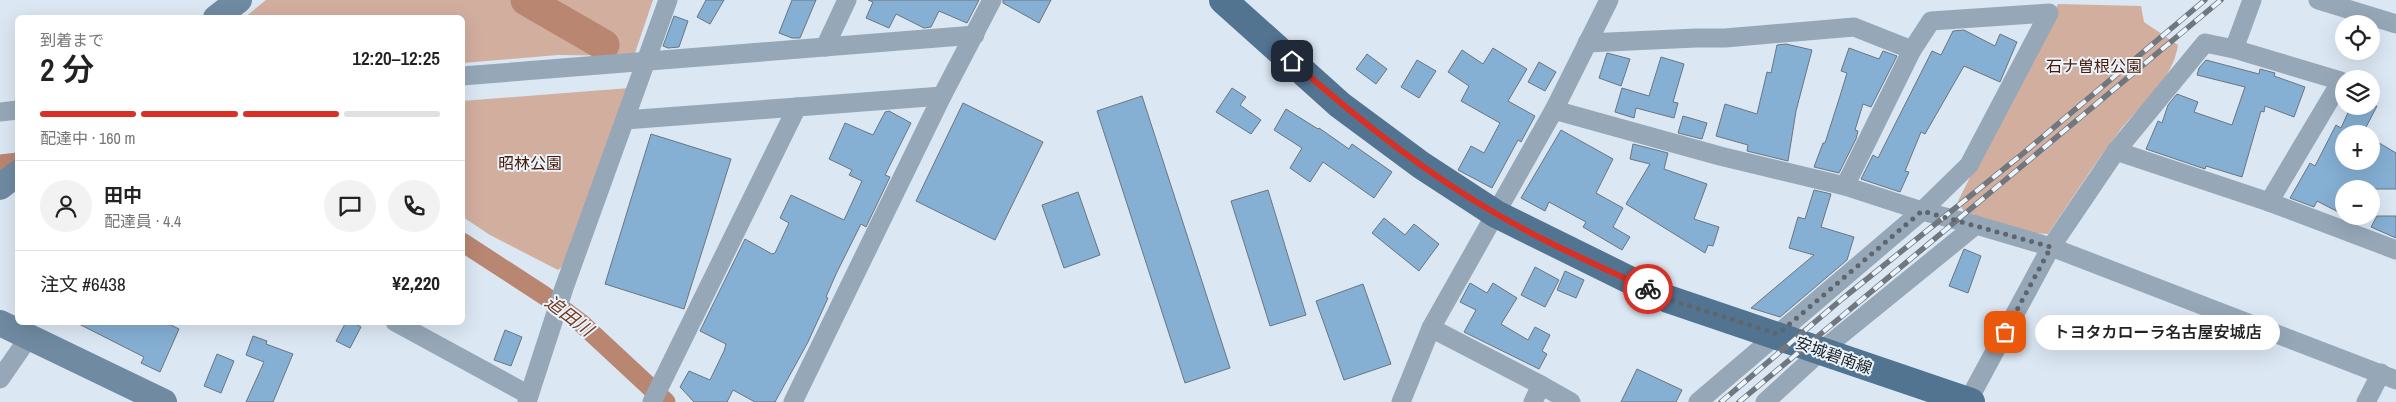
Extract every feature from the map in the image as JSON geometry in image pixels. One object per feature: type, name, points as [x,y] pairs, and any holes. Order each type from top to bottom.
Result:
[{"type":"main road","name":"安城碧南線","points":[[1223,0],[1340,105],[1421,165],[1496,214],[1668,299],[1778,334],[1821,351],[1969,402]]},
{"type":"street","points":[[220,15],[239,0]]},
{"type":"street","points":[[401,325],[528,399],[562,294],[668,0]]},
{"type":"street","points":[[825,47],[847,0]]},
{"type":"street","points":[[793,402],[942,96],[992,0]]},
{"type":"street","points":[[1401,402],[1431,328],[1554,110],[1609,0]]},
{"type":"street","points":[[2234,49],[2252,0]]},
{"type":"street","points":[[2318,0],[2396,24]]},
{"type":"street","points":[[1698,402],[1922,211],[1969,165],[2049,13],[1932,20],[1912,50],[1845,186]]},
{"type":"street","points":[[1587,43],[1725,38],[1854,27],[1912,50]]},
{"type":"street","points":[[465,76],[975,35]]},
{"type":"street","points":[[1969,402],[2051,247],[2116,151],[2205,43],[2234,49],[2341,80],[2269,202]]},
{"type":"street","points":[[625,120],[942,96]]},
{"type":"street","points":[[655,396],[797,107]]},
{"type":"street","points":[[0,112],[15,110]]},
{"type":"street","points":[[1554,110],[1720,156],[1845,186],[1922,211],[2051,247],[2388,377],[2366,402]]},
{"type":"street","points":[[2116,151],[2269,202],[2396,250]]},
{"type":"street","points":[[1765,402],[1821,351],[1976,225]]},
{"type":"street","points":[[0,323],[164,402]]},
{"type":"street","points":[[1431,328],[1537,394],[1571,402]]},
{"type":"street","points":[[0,379],[29,337]]},
{"type":"green space","points":[[266,0],[653,0],[634,56],[558,55],[465,63],[465,15],[248,15]]},
{"type":"green space","name":"石ナ曽根公園","points":[[2058,4],[2141,6],[2144,22],[2178,45],[2175,58],[2162,81],[2109,145],[2048,234],[2033,233],[1964,212],[1958,201]]},
{"type":"green space","name":"昭林公園","points":[[629,88],[568,262],[558,270],[490,235],[465,218],[465,101]]},
{"type":"building","points":[[706,0],[724,0],[710,24],[697,17]]},
{"type":"building","points":[[792,0],[816,0],[800,38],[792,38],[779,33]]},
{"type":"building","points":[[868,0],[979,0],[967,23],[939,11],[931,27],[924,28],[896,14],[889,28],[866,18],[873,2]]},
{"type":"building","points":[[1003,0],[1051,0],[1039,23],[1003,3]]},
{"type":"building","points":[[674,16],[688,21],[679,47],[668,48],[663,46]]},
{"type":"building","points":[[1964,30],[1995,46],[2000,34],[2017,42],[2000,82],[1964,66],[1925,134],[1921,132],[1905,171],[1909,172],[1900,192],[1861,179],[1873,155],[1878,158],[1932,51],[1941,55],[1953,31]]},
{"type":"building","points":[[1786,44],[1812,50],[1796,111],[1788,161],[1747,151],[1748,145],[1716,136],[1725,104],[1757,114],[1767,72],[1771,73],[1777,45]]},
{"type":"building","points":[[1493,48],[1527,69],[1508,101],[1535,116],[1521,142],[1518,140],[1492,188],[1458,170],[1471,146],[1484,153],[1500,123],[1461,101],[1469,86],[1448,72],[1462,50],[1483,64]]},
{"type":"building","points":[[1849,48],[1879,59],[1883,51],[1897,56],[1871,107],[1863,104],[1855,130],[1858,131],[1856,139],[1839,173],[1814,167],[1823,143],[1825,143],[1847,73],[1841,71]]},
{"type":"building","points":[[1607,53],[1630,59],[1621,86],[1599,78]]},
{"type":"building","points":[[1367,54],[1387,69],[1376,84],[1356,69]]},
{"type":"building","points":[[1661,57],[1684,64],[1673,102],[1678,103],[1674,118],[1636,108],[1634,118],[1615,112],[1622,88],[1649,96]]},
{"type":"building","points":[[1417,60],[1436,71],[1419,98],[1401,87]]},
{"type":"building","points":[[2206,60],[2259,74],[2260,69],[2275,73],[2274,76],[2305,87],[2294,117],[2265,106],[2264,112],[2261,111],[2242,177],[2206,166],[2205,169],[2146,149],[2158,121],[2162,123],[2168,105],[2177,94],[2198,102],[2194,112],[2232,125],[2245,87],[2197,75],[2199,68]]},
{"type":"building","points":[[1539,62],[1556,72],[1545,91],[1528,82]]},
{"type":"building","points":[[1232,88],[1246,97],[1240,105],[1261,120],[1251,134],[1216,112]]},
{"type":"building","points":[[1142,96],[1230,368],[1185,383],[1097,111]]},
{"type":"building","points":[[963,103],[1043,142],[995,240],[916,201]]},
{"type":"building","points":[[1286,109],[1319,128],[1349,149],[1352,144],[1392,172],[1374,198],[1323,162],[1310,182],[1290,168],[1302,148],[1274,130]]},
{"type":"building","points":[[889,111],[911,123],[885,175],[890,177],[866,227],[861,224],[836,274],[826,297],[828,298],[808,342],[775,402],[755,402],[733,390],[727,402],[694,402],[680,387],[689,371],[710,380],[724,351],[726,344],[700,331],[745,239],[772,254],[775,253],[789,223],[780,218],[791,195],[844,220],[862,181],[849,175],[852,170],[829,159],[845,123],[873,135],[885,112]]},
{"type":"building","points":[[2347,115],[2372,115],[2367,125],[2342,125]]},
{"type":"building","points":[[1683,116],[1707,123],[1702,139],[1678,133]]},
{"type":"building","points":[[2335,127],[2335,170],[2380,170],[2380,143],[2396,153],[2396,189],[2380,189],[2380,180],[2335,180],[2335,210],[2317,201],[2314,207],[2290,198],[2310,163],[2315,166]]},
{"type":"building","points":[[1561,130],[1613,159],[1596,193],[1623,208],[1613,227],[1630,237],[1622,250],[1583,227],[1586,222],[1549,202],[1545,211],[1521,198]]},
{"type":"building","points":[[651,134],[731,159],[684,309],[605,284]]},
{"type":"building","points":[[1633,144],[1668,153],[1664,169],[1707,184],[1694,219],[1719,227],[1713,246],[1708,245],[1705,253],[1626,204],[1650,164],[1630,159]]},
{"type":"building","points":[[1268,190],[1306,315],[1270,326],[1231,201]]},
{"type":"building","points":[[1814,190],[1831,194],[1821,227],[1854,237],[1847,260],[1780,317],[1751,308],[1814,255],[1789,248],[1798,217],[1805,219]]},
{"type":"building","points":[[1078,192],[1100,255],[1064,268],[1042,205]]},
{"type":"building","points":[[2380,216],[2396,216],[2396,238],[2371,227],[2372,225],[2380,225]]},
{"type":"building","points":[[1384,218],[1405,235],[1414,224],[1439,244],[1419,271],[1372,233]]},
{"type":"building","points":[[1964,249],[1981,256],[1968,293],[1949,286]]},
{"type":"building","points":[[1535,267],[1559,280],[1545,307],[1521,295]]},
{"type":"building","points":[[1565,271],[1584,280],[1576,298],[1557,290]]},
{"type":"building","points":[[1470,283],[1487,293],[1493,283],[1517,298],[1501,324],[1528,340],[1535,327],[1550,335],[1542,351],[1547,354],[1539,369],[1464,332],[1476,310],[1460,302]]},
{"type":"building","points":[[1363,284],[1391,364],[1344,380],[1316,301]]},
{"type":"building","points":[[81,325],[171,325],[179,329],[160,372],[141,363],[144,357]]},
{"type":"building","points":[[344,325],[357,325],[361,327],[350,348],[336,341]]},
{"type":"building","points":[[505,330],[522,337],[511,366],[494,360]]},
{"type":"building","points":[[253,336],[267,341],[266,344],[293,354],[273,402],[246,402],[264,362],[246,355]]},
{"type":"building","points":[[217,354],[234,361],[221,393],[204,386]]},
{"type":"building","points":[[1637,369],[1682,390],[1676,402],[1621,402]]},
{"type":"waterway","points":[[526,0],[604,45]]},
{"type":"waterway","name":"追田川","points":[[0,164],[15,162]]},
{"type":"waterway","name":"追田川","points":[[465,244],[545,296],[581,323],[666,402]]},
{"type":"railway","points":[[1721,402],[1842,299],[2020,156],[2205,0]]},
{"type":"railway","points":[[1739,402],[2221,0]]},
{"type":"way so far","points":[[1648,289],[1668,299],[1778,334],[1922,211],[2051,247],[2005,332]]},
{"type":"place","name":"トヨタカローラ名古屋安城店","points":[[2005,332]]},
{"type":"route","points":[[1292,61],[1340,105],[1421,165],[1496,214],[1648,289]]}]
